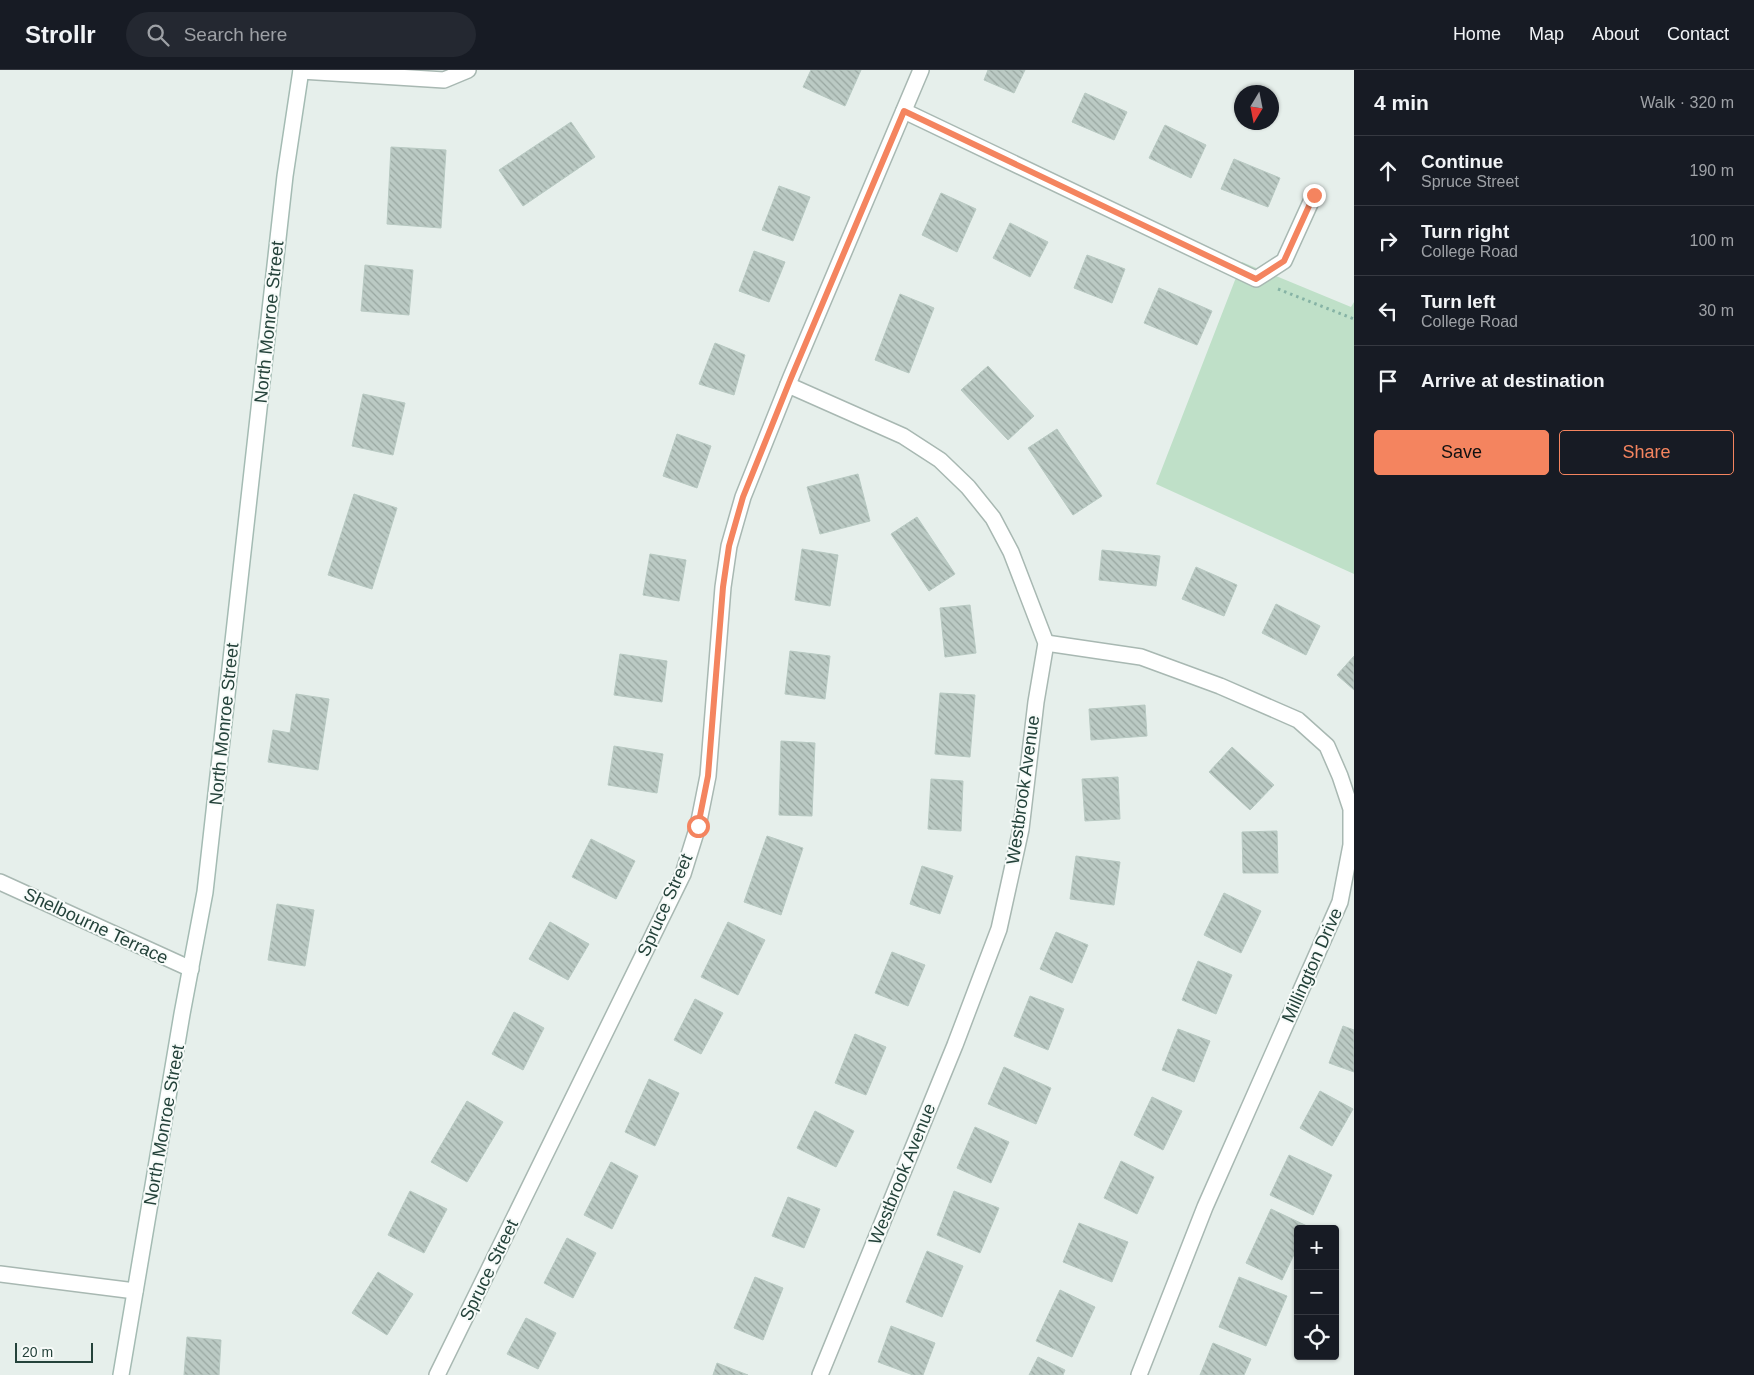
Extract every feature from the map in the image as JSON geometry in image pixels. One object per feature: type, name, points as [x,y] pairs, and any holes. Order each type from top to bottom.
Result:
[{"type":"street","points":[[301,70],[444,80],[468,70]]},
{"type":"street","name":"North Monroe Street","points":[[121,1375],[182,1014],[205,892],[285,176],[301,70]]},
{"type":"street","name":"Spruce Street","points":[[437,1375],[683,874],[698,826],[708,776],[723,587],[729,546],[743,497],[788,385],[921,70]]},
{"type":"street","points":[[904,111],[1256,279],[1284,261],[1314,195]]},
{"type":"street","points":[[788,385],[903,436],[940,460],[968,487],[992,518],[1011,552],[1046,644]]},
{"type":"street","name":"Westbrook Avenue","points":[[820,1375],[956,1045],[999,929],[1021,829],[1036,702],[1046,644]]},
{"type":"street","name":"Millington Drive","points":[[1046,644],[1141,657],[1220,686],[1298,720],[1326,746],[1340,776],[1351,809],[1351,845],[1340,902],[1205,1207],[1139,1375]]},
{"type":"street","name":"Shelbourne Terrace","points":[[0,882],[192,969]]},
{"type":"street","points":[[0,1274],[135,1291]]},
{"type":"path","points":[[1256,279],[1299,299],[1354,320]]},
{"type":"green space","points":[[1242,262],[1351,307],[1354,302],[1354,574],[1156,484]]},
{"type":"building","points":[[811,70],[861,70],[845,106],[803,87]]},
{"type":"building","points":[[988,70],[1025,70],[1014,93],[984,80]]},
{"type":"building","points":[[1085,93],[1127,112],[1114,140],[1072,122]]},
{"type":"building","points":[[571,122],[595,157],[523,206],[499,170]]},
{"type":"building","points":[[1165,125],[1206,145],[1191,178],[1149,158]]},
{"type":"building","points":[[391,147],[446,150],[441,228],[387,224]]},
{"type":"building","points":[[1234,159],[1280,178],[1268,207],[1221,189]]},
{"type":"building","points":[[779,186],[810,197],[793,241],[762,230]]},
{"type":"building","points":[[941,193],[976,209],[957,252],[922,235]]},
{"type":"building","points":[[1010,223],[1048,242],[1030,277],[993,258]]},
{"type":"building","points":[[754,251],[785,262],[769,302],[739,291]]},
{"type":"building","points":[[1087,255],[1125,269],[1112,303],[1074,288]]},
{"type":"building","points":[[365,265],[413,270],[409,315],[361,311]]},
{"type":"building","points":[[1159,288],[1212,311],[1197,345],[1144,323]]},
{"type":"building","points":[[900,294],[934,308],[909,373],[875,360]]},
{"type":"building","points":[[715,343],[745,355],[734,395],[699,384]]},
{"type":"building","points":[[988,366],[1034,416],[1008,440],[961,390]]},
{"type":"building","points":[[363,394],[405,403],[393,455],[352,446]]},
{"type":"building","points":[[1057,429],[1102,496],[1073,515],[1028,448]]},
{"type":"building","points":[[677,434],[711,446],[697,488],[663,476]]},
{"type":"building","points":[[858,474],[870,521],[820,534],[807,487]]},
{"type":"building","points":[[354,494],[397,508],[372,589],[328,575]]},
{"type":"building","points":[[917,517],[955,574],[929,591],[891,534]]},
{"type":"building","points":[[802,549],[838,555],[830,606],[795,600]]},
{"type":"building","points":[[1102,550],[1160,556],[1156,586],[1099,580]]},
{"type":"building","points":[[650,554],[686,560],[679,601],[643,595]]},
{"type":"building","points":[[1196,567],[1237,585],[1224,616],[1182,599]]},
{"type":"building","points":[[1276,604],[1320,626],[1306,655],[1262,633]]},
{"type":"building","points":[[970,605],[976,653],[945,657],[940,608]]},
{"type":"building","points":[[790,651],[830,656],[825,699],[785,694]]},
{"type":"building","points":[[620,654],[667,661],[662,702],[614,695]]},
{"type":"building","points":[[1354,656],[1354,690],[1337,675]]},
{"type":"building","points":[[940,693],[975,695],[970,757],[935,754]]},
{"type":"building","points":[[296,694],[329,699],[318,770],[268,762],[273,730],[290,733]]},
{"type":"building","points":[[1145,705],[1147,736],[1091,740],[1089,709]]},
{"type":"building","points":[[781,741],[815,743],[812,816],[779,815]]},
{"type":"building","points":[[614,746],[663,754],[657,793],[608,785]]},
{"type":"building","points":[[1232,747],[1274,785],[1250,810],[1209,772]]},
{"type":"building","points":[[1118,777],[1120,819],[1085,821],[1082,779]]},
{"type":"building","points":[[931,779],[963,781],[961,831],[928,829]]},
{"type":"building","points":[[1277,831],[1278,873],[1243,873],[1242,832]]},
{"type":"building","points":[[767,836],[803,848],[781,915],[744,902]]},
{"type":"building","points":[[591,839],[635,861],[616,899],[572,877]]},
{"type":"building","points":[[1076,856],[1120,862],[1114,905],[1070,899]]},
{"type":"building","points":[[922,866],[953,876],[940,914],[910,904]]},
{"type":"building","points":[[1224,893],[1261,911],[1241,953],[1204,935]]},
{"type":"building","points":[[277,904],[314,910],[305,966],[268,960]]},
{"type":"building","points":[[550,922],[589,944],[568,980],[529,959]]},
{"type":"building","points":[[728,922],[765,940],[738,995],[701,977]]},
{"type":"building","points":[[1056,932],[1088,945],[1072,983],[1040,969]]},
{"type":"building","points":[[892,952],[925,965],[908,1006],[875,993]]},
{"type":"building","points":[[1198,961],[1232,975],[1216,1014],[1182,1000]]},
{"type":"building","points":[[1030,996],[1064,1009],[1048,1050],[1014,1036]]},
{"type":"building","points":[[695,999],[723,1013],[701,1054],[674,1040]]},
{"type":"building","points":[[514,1012],[544,1028],[523,1070],[492,1054]]},
{"type":"building","points":[[1343,1026],[1354,1030],[1354,1072],[1329,1063]]},
{"type":"building","points":[[1178,1029],[1210,1041],[1194,1082],[1162,1070]]},
{"type":"building","points":[[855,1034],[886,1047],[866,1095],[835,1083]]},
{"type":"building","points":[[1004,1067],[1051,1088],[1036,1124],[988,1104]]},
{"type":"building","points":[[649,1079],[679,1093],[655,1146],[625,1132]]},
{"type":"building","points":[[1320,1091],[1353,1109],[1332,1146],[1300,1128]]},
{"type":"building","points":[[1152,1097],[1182,1111],[1163,1150],[1134,1135]]},
{"type":"building","points":[[467,1101],[503,1122],[467,1182],[431,1162]]},
{"type":"building","points":[[815,1111],[854,1131],[836,1167],[797,1148]]},
{"type":"building","points":[[975,1127],[1009,1142],[991,1183],[957,1168]]},
{"type":"building","points":[[1289,1155],[1332,1175],[1313,1215],[1270,1195]]},
{"type":"building","points":[[1121,1161],[1154,1177],[1137,1214],[1104,1198]]},
{"type":"building","points":[[611,1162],[638,1176],[612,1229],[584,1215]]},
{"type":"building","points":[[410,1191],[447,1209],[424,1253],[388,1235]]},
{"type":"building","points":[[954,1191],[999,1208],[980,1253],[937,1235]]},
{"type":"building","points":[[788,1197],[820,1209],[804,1248],[772,1236]]},
{"type":"building","points":[[1271,1209],[1305,1225],[1294,1225],[1294,1254],[1282,1280],[1246,1263]]},
{"type":"building","points":[[1079,1223],[1128,1242],[1112,1282],[1063,1262]]},
{"type":"building","points":[[567,1238],[596,1253],[573,1298],[544,1283]]},
{"type":"building","points":[[927,1251],[963,1266],[942,1317],[906,1302]]},
{"type":"building","points":[[378,1272],[413,1294],[387,1335],[352,1313]]},
{"type":"building","points":[[755,1277],[783,1288],[763,1340],[734,1328]]},
{"type":"building","points":[[1239,1277],[1287,1296],[1266,1346],[1219,1327]]},
{"type":"building","points":[[1060,1290],[1095,1307],[1072,1357],[1036,1341]]},
{"type":"building","points":[[526,1318],[556,1333],[538,1369],[507,1354]]},
{"type":"building","points":[[891,1326],[935,1343],[923,1375],[913,1375],[878,1362]]},
{"type":"building","points":[[187,1337],[221,1340],[219,1375],[184,1375]]},
{"type":"building","points":[[1213,1343],[1251,1359],[1244,1375],[1200,1375]]},
{"type":"building","points":[[1038,1357],[1065,1370],[1063,1375],[1029,1375]]},
{"type":"building","points":[[717,1363],[748,1375],[713,1375]]},
{"type":"route","points":[[698,826],[708,776],[723,587],[729,546],[743,497],[788,385],[904,111],[1256,279],[1284,261],[1314,195]]}]
